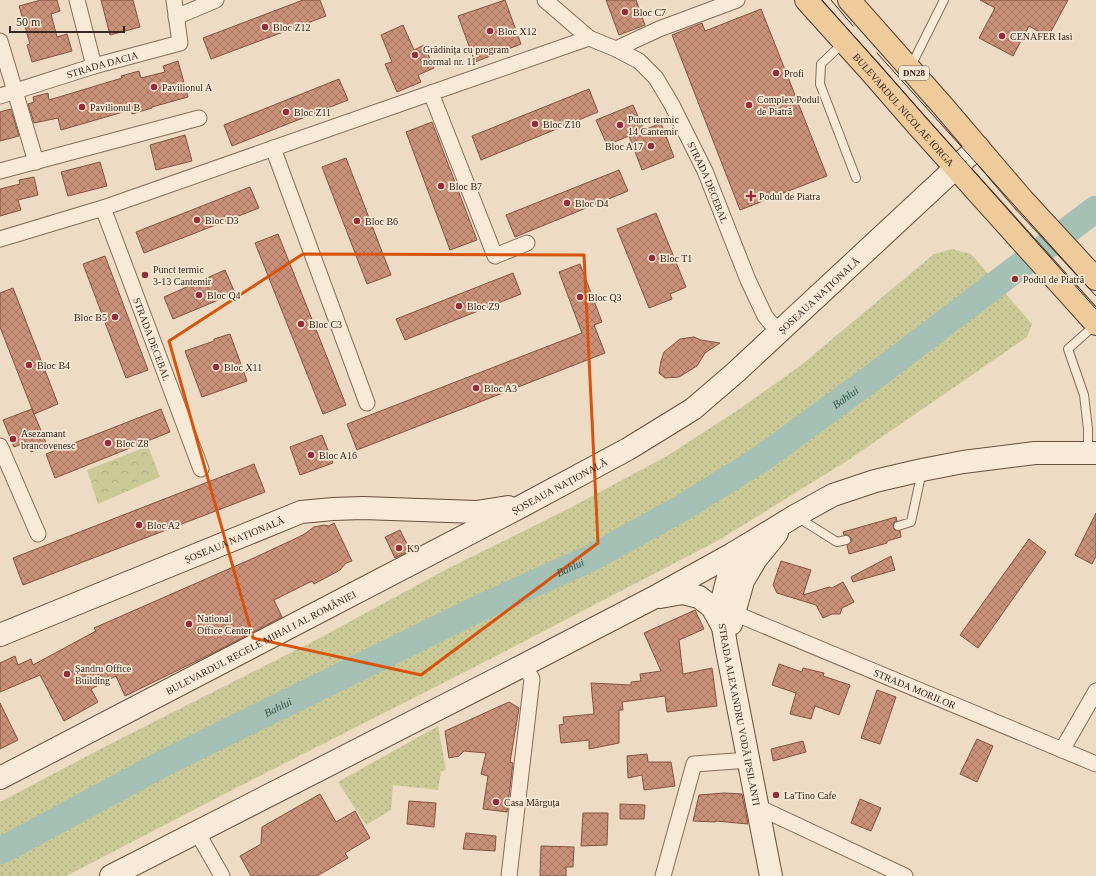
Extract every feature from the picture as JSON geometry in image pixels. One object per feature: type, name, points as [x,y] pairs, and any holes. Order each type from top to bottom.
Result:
[{"type":"main road","name":"BULEVARDUL NICOLAE IORGA","points":[[806,0],[1096,324]]},
{"type":"main road","name":"DN28","points":[[849,0],[910,68],[1023,200],[1096,279]]},
{"type":"main road","name":"ȘOSEAUA NAȚIONALĂ","points":[[0,635],[301,512],[363,508],[476,512],[522,506],[628,449],[693,409],[736,372],[978,147]]},
{"type":"main road","points":[[111,876],[651,599],[834,495],[875,481],[963,462],[1035,453],[1092,452]]},
{"type":"main road","name":"BULEVARDUL REGELE MIHAI I AL ROMÂNIEI","points":[[0,778],[522,506]]},
{"type":"main road","points":[[728,628],[743,581],[756,559],[790,519]]},
{"type":"main road","name":"STRADA ALEXANDRU VODĂ IPSILANTI","points":[[734,553],[720,609],[728,628],[749,760],[771,876]]},
{"type":"main road","points":[[651,599],[683,593],[699,597],[712,607],[728,628]]},
{"type":"street","points":[[77,0],[94,66]]},
{"type":"street","name":"STRADA DACIA","points":[[0,96],[94,66],[180,43],[174,0]]},
{"type":"street","points":[[176,17],[216,0]]},
{"type":"street","name":"STRADA DECEBAL","points":[[545,0],[589,38],[616,49],[639,61],[656,78],[672,104],[705,171],[748,280],[764,316],[778,332]]},
{"type":"street","points":[[616,49],[659,29],[737,0]]},
{"type":"street","points":[[0,239],[103,208],[589,38]]},
{"type":"street","points":[[0,41],[36,162]]},
{"type":"street","points":[[431,92],[495,256],[527,244]]},
{"type":"street","points":[[0,171],[199,118]]},
{"type":"street","points":[[273,148],[367,402]]},
{"type":"street","name":"STRADA DECEBAL","points":[[103,208],[201,469]]},
{"type":"street","points":[[0,446],[38,534]]},
{"type":"street","name":"STRADA MORILOR","points":[[728,628],[1062,750],[1096,764]]},
{"type":"street","points":[[509,876],[532,679],[524,665]]},
{"type":"street","points":[[1062,750],[1096,691]]},
{"type":"street","points":[[663,876],[694,764],[749,760]]},
{"type":"street","points":[[758,807],[905,876]]},
{"type":"street","points":[[198,832],[222,876]]},
{"type":"lane","points":[[910,68],[944,0]]},
{"type":"lane","points":[[844,42],[821,64],[820,84],[856,178]]},
{"type":"lane","points":[[1092,452],[1084,395],[1068,349],[1096,324]]},
{"type":"lane","points":[[898,526],[911,522],[922,470]]},
{"type":"lane","points":[[790,519],[837,542],[846,540]]},
{"type":"highlighted area","points":[[303,254],[584,255],[598,543],[421,675],[253,638],[169,341]]},
{"type":"green space","points":[[952,249],[971,254],[1032,324],[1027,337],[850,459],[719,540],[66,876],[0,876],[0,802],[112,743],[318,639],[445,570],[570,508],[667,456],[738,410],[800,366],[934,254]]},
{"type":"green space","points":[[148,446],[160,477],[98,504],[87,470]]},
{"type":"green space","points":[[438,726],[446,770],[441,771],[438,790],[393,785],[391,810],[366,825],[338,782]]},
{"type":"building","points":[[41,0],[57,0],[60,11],[51,14],[57,37],[67,34],[72,51],[32,62],[27,45],[30,44],[19,6]]},
{"type":"building","points":[[101,0],[133,0],[140,27],[110,35]]},
{"type":"building","name":"Bloc Z12","points":[[303,0],[320,0],[326,16],[211,59],[203,38]]},
{"type":"building","name":"Bloc X12","points":[[505,0],[521,44],[475,62],[458,16]]},
{"type":"building","name":"Bloc C7","points":[[606,0],[636,0],[645,25],[619,35]]},
{"type":"building","points":[[980,0],[1068,0],[1048,37],[1029,26],[1013,56],[979,38],[995,8]]},
{"type":"building","name":"Complex Podul de Piatră","points":[[761,9],[827,176],[740,210],[672,35],[702,23],[705,31]]},
{"type":"building","points":[[403,25],[414,50],[424,45],[434,68],[418,75],[421,82],[397,92],[385,64],[392,62],[381,35]]},
{"type":"building","points":[[178,61],[188,97],[132,114],[130,110],[61,130],[58,118],[34,123],[28,104],[34,102],[33,97],[48,93],[49,100],[122,78],[121,76],[139,71],[141,78],[165,72],[163,66]]},
{"type":"building","name":"Bloc Z11","points":[[339,79],[348,100],[232,146],[224,125]]},
{"type":"building","name":"Bloc Z10","points":[[589,89],[598,112],[481,160],[472,136]]},
{"type":"building","points":[[633,105],[644,130],[661,123],[674,157],[642,170],[629,136],[607,145],[596,120]]},
{"type":"building","points":[[11,109],[19,136],[0,141],[0,112]]},
{"type":"building","name":"Bloc B7","points":[[432,122],[477,240],[450,250],[406,132]]},
{"type":"building","points":[[185,135],[192,161],[156,170],[150,145]]},
{"type":"building","name":"Bloc B6","points":[[346,158],[391,275],[367,284],[322,167]]},
{"type":"building","points":[[100,162],[107,186],[68,196],[61,172]]},
{"type":"building","name":"Bloc D4","points":[[619,170],[628,191],[515,237],[506,215]]},
{"type":"building","points":[[34,177],[38,195],[18,200],[21,210],[0,216],[0,189],[20,184],[19,180]]},
{"type":"building","name":"Bloc D3","points":[[250,187],[259,208],[144,253],[136,232]]},
{"type":"building","name":"Bloc T1","points":[[656,213],[686,287],[670,294],[672,299],[649,308],[617,229]]},
{"type":"building","name":"Bloc C3","points":[[278,234],[346,405],[323,414],[255,243]]},
{"type":"building","name":"Bloc B5","points":[[105,256],[148,370],[126,378],[83,264]]},
{"type":"building","name":"Bloc A3","points":[[580,264],[602,322],[594,325],[605,353],[357,450],[347,424],[582,333],[559,272]]},
{"type":"building","name":"Bloc Q4","points":[[225,270],[235,293],[173,319],[164,297]]},
{"type":"building","name":"Bloc Z9","points":[[513,273],[521,294],[405,340],[396,319]]},
{"type":"building","name":"Bloc B4","points":[[13,288],[58,404],[34,414],[0,327],[0,293]]},
{"type":"building","name":"Bloc X11","points":[[230,334],[247,381],[202,397],[185,351]]},
{"type":"building","points":[[694,337],[701,340],[720,343],[705,353],[697,366],[679,377],[665,378],[659,373],[664,352],[680,339]]},
{"type":"building","points":[[32,409],[47,445],[31,452],[27,442],[14,447],[3,420]]},
{"type":"building","name":"Bloc Z8","points":[[161,409],[170,432],[55,478],[46,454]]},
{"type":"building","name":"Bloc A16","points":[[322,435],[333,463],[300,475],[290,447]]},
{"type":"building","name":"Bloc A2","points":[[254,464],[265,492],[23,585],[13,558]]},
{"type":"building","points":[[1096,513],[1096,556],[1092,564],[1075,555]]},
{"type":"building","points":[[896,517],[897,521],[894,523],[893,527],[895,530],[900,531],[901,537],[887,541],[887,543],[849,554],[847,545],[851,542],[851,538],[848,535],[844,535],[843,532]]},
{"type":"building","points":[[334,523],[352,561],[346,563],[340,570],[314,584],[312,581],[274,600],[282,617],[211,654],[125,696],[116,676],[91,689],[98,702],[64,721],[40,675],[0,692],[0,663],[15,656],[18,665],[31,659],[33,665],[96,631],[94,628],[256,557],[303,535],[314,527],[324,525],[329,526]]},
{"type":"building","name":"K9","points":[[400,530],[410,550],[395,558],[385,537]]},
{"type":"building","points":[[1029,539],[1046,552],[978,648],[960,635]]},
{"type":"building","points":[[891,556],[895,570],[853,582],[851,577]]},
{"type":"building","points":[[781,561],[811,570],[803,595],[829,587],[832,588],[843,582],[854,602],[842,608],[840,614],[832,614],[823,618],[816,605],[777,593],[773,585]]},
{"type":"building","points":[[695,610],[704,629],[679,640],[683,674],[712,668],[717,706],[667,712],[665,696],[622,702],[623,710],[619,710],[619,743],[589,749],[589,740],[561,743],[559,725],[564,724],[563,717],[594,714],[591,683],[631,685],[631,682],[641,681],[640,674],[661,671],[644,633]]},
{"type":"building","points":[[779,664],[802,672],[803,668],[824,673],[823,676],[850,685],[839,715],[815,706],[811,719],[790,714],[796,693],[772,685]]},
{"type":"building","points":[[877,690],[896,697],[880,744],[861,738]]},
{"type":"building","points":[[509,702],[519,708],[510,762],[513,763],[507,812],[483,809],[488,776],[481,774],[486,753],[464,751],[459,756],[449,758],[445,731]]},
{"type":"building","points":[[0,703],[18,740],[0,749]]},
{"type":"building","points":[[977,739],[993,746],[977,782],[960,774]]},
{"type":"building","points":[[803,741],[806,752],[773,761],[771,749]]},
{"type":"building","points":[[647,754],[648,762],[671,762],[675,786],[644,790],[642,775],[628,778],[627,756]]},
{"type":"building","points":[[724,793],[742,794],[748,824],[716,821],[693,821],[699,795]]},
{"type":"building","points":[[320,794],[336,822],[355,811],[370,838],[345,853],[348,858],[317,876],[251,876],[240,856],[261,844],[262,827]]},
{"type":"building","points":[[860,799],[881,808],[871,831],[851,823]]},
{"type":"building","points":[[409,801],[436,803],[434,827],[407,824]]},
{"type":"building","points":[[620,804],[645,805],[644,819],[620,819]]},
{"type":"building","points":[[583,813],[608,813],[607,845],[581,846]]},
{"type":"building","points":[[466,833],[496,836],[495,851],[463,849]]},
{"type":"building","points":[[541,846],[574,847],[573,867],[566,867],[566,876],[540,876]]},
{"type":"waterway","name":"Bahlui","points":[[0,851],[164,763],[484,606],[593,557],[682,508],[761,459],[884,369],[1096,209]]},
{"type":"tram line","points":[[822,0],[1096,309]]},
{"type":"tram line","points":[[831,0],[853,26]]},
{"type":"tram line","points":[[877,53],[1096,296]]},
{"type":"place","name":"Bloc C7","points":[[625,12]]},
{"type":"place","name":"Bloc Z12","points":[[265,27]]},
{"type":"place","name":"Bloc X12","points":[[490,31]]},
{"type":"place","name":"CENAFER Iasi","points":[[1002,36]]},
{"type":"place","name":"Grădinița cu program normal nr. 11","points":[[415,55]]},
{"type":"place","name":"Profi","points":[[776,73]]},
{"type":"place","name":"Pavilionul A","points":[[154,87]]},
{"type":"place","name":"Complex Podul de Piatră","points":[[749,105]]},
{"type":"place","name":"Pavilionul B","points":[[82,107]]},
{"type":"place","name":"Bloc Z11","points":[[286,112]]},
{"type":"place","name":"Bloc Z10","points":[[535,124]]},
{"type":"place","name":"Punct termic 14 Cantemir","points":[[620,125]]},
{"type":"place","name":"Bloc A17","points":[[651,146]]},
{"type":"place","name":"Bloc B7","points":[[441,186]]},
{"type":"place","name":"Podul de Piatra","points":[[751,196]]},
{"type":"place","name":"Bloc D4","points":[[567,203]]},
{"type":"place","name":"Bloc D3","points":[[197,220]]},
{"type":"place","name":"Bloc B6","points":[[357,221]]},
{"type":"place","name":"Bloc T1","points":[[652,258]]},
{"type":"place","name":"Punct termic 3-13 Cantemir","points":[[145,275]]},
{"type":"place","name":"Podul de Piatră","points":[[1015,279]]},
{"type":"place","name":"Bloc Q4","points":[[199,295]]},
{"type":"place","name":"Bloc Q3","points":[[580,297]]},
{"type":"place","name":"Bloc Z9","points":[[459,306]]},
{"type":"place","name":"Bloc B5","points":[[115,317]]},
{"type":"place","name":"Bloc C3","points":[[301,324]]},
{"type":"place","name":"Bloc B4","points":[[29,365]]},
{"type":"place","name":"Bloc X11","points":[[216,367]]},
{"type":"place","name":"Bloc A3","points":[[476,388]]},
{"type":"place","name":"Asezamant brancovenesc","points":[[13,439]]},
{"type":"place","name":"Bloc Z8","points":[[108,443]]},
{"type":"place","name":"Bloc A16","points":[[311,455]]},
{"type":"place","name":"Bloc A2","points":[[139,525]]},
{"type":"place","name":"K9","points":[[399,548]]},
{"type":"place","name":"National Office Center","points":[[189,624]]},
{"type":"place","name":"Șandru Office Building","points":[[67,674]]},
{"type":"place","name":"La'Tino Cafe","points":[[776,795]]},
{"type":"place","name":"Casa Mărguța","points":[[496,802]]}]
